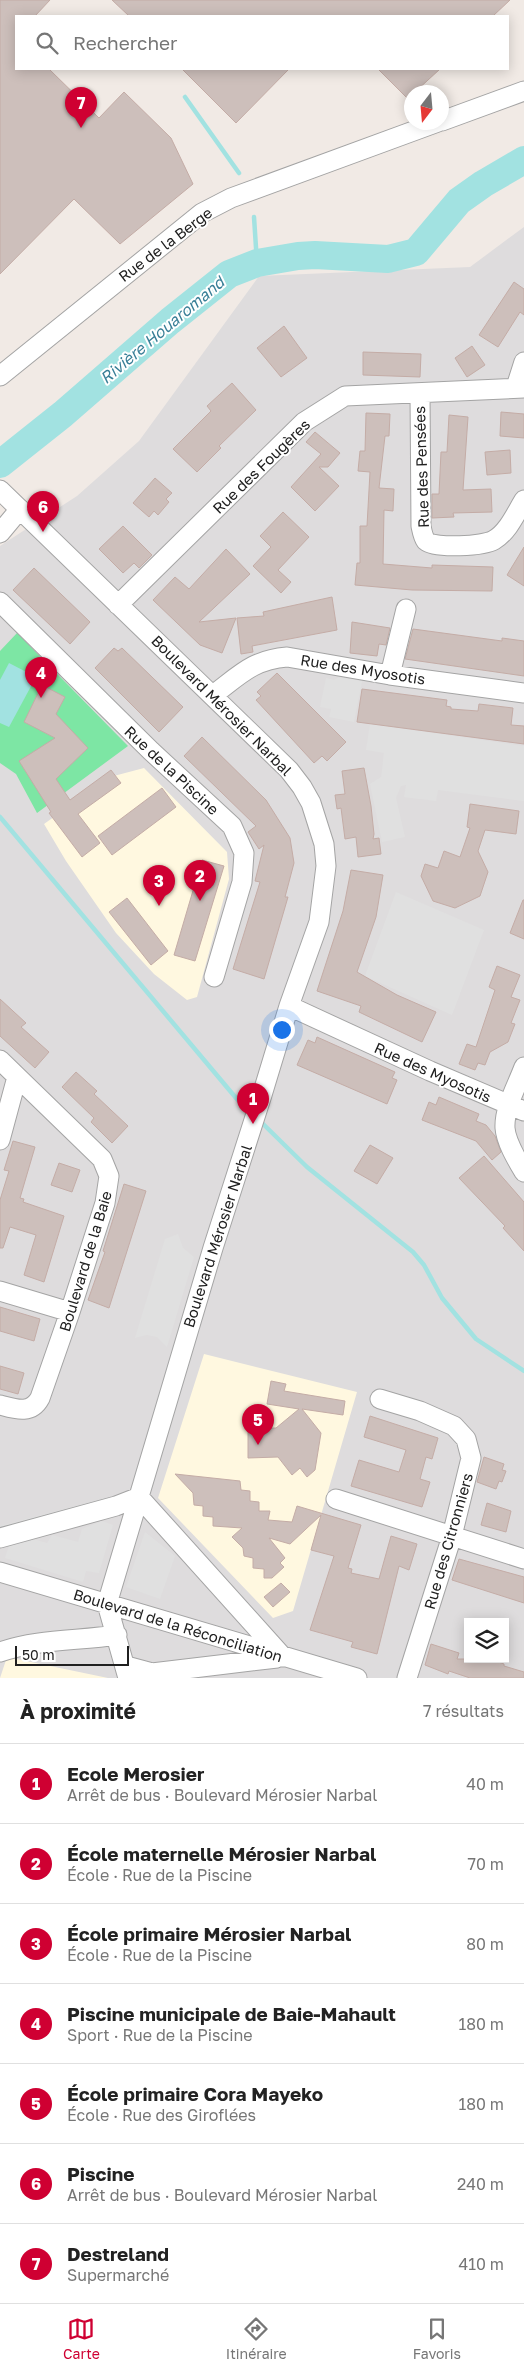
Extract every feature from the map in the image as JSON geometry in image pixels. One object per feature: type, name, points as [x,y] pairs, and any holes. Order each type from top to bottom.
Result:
[{"type":"street","points":[[449,118],[524,91]]},
{"type":"street","name":"Rue de la Berge","points":[[0,376],[202,213],[231,198],[416,130]]},
{"type":"street","points":[[520,388],[524,362]]},
{"type":"street","name":"Rue des Fougères","points":[[118,605],[304,422],[345,396],[520,388]]},
{"type":"street","name":"Rue des Pensées","points":[[420,394],[421,526],[426,540],[431,543],[450,546],[493,540],[509,525],[524,500]]},
{"type":"street","name":"Boulevard Mérosier Narbal","points":[[0,490],[213,694],[289,770],[302,787],[318,822],[324,844],[326,866],[319,922],[289,1006],[179,1356],[107,1604]]},
{"type":"street","points":[[0,533],[20,509]]},
{"type":"street","name":"Rue de la Piscine","points":[[0,602],[151,751],[232,826],[244,853],[242,882],[214,977]]},
{"type":"street","points":[[390,675],[406,609]]},
{"type":"street","name":"Rue des Myosotis","points":[[213,694],[252,665],[274,658],[287,657],[390,675],[524,693]]},
{"type":"street","name":"Rue des Myosotis","points":[[289,1006],[517,1108]]},
{"type":"street","name":"Boulevard de la Baie","points":[[0,1060],[102,1159],[108,1170],[109,1184],[105,1203],[70,1312],[38,1402],[25,1410],[0,1405]]},
{"type":"street","points":[[524,1067],[517,1108],[505,1129],[524,1172]]},
{"type":"street","points":[[0,1140],[17,1077]]},
{"type":"street","points":[[0,1291],[70,1312]]},
{"type":"street","name":"Rue des Citronniers","points":[[380,1399],[438,1418],[454,1426],[466,1438],[471,1458],[452,1536],[408,1678]]},
{"type":"street","points":[[0,1538],[116,1506],[139,1497],[283,1657]]},
{"type":"street","points":[[336,1500],[524,1559]]},
{"type":"street","name":"Boulevard de la Réconciliation","points":[[0,1572],[283,1657],[336,1675],[356,1678]]},
{"type":"street","points":[[107,1604],[127,1672],[152,1672],[283,1657]]},
{"type":"street","points":[[0,1652],[19,1646],[52,1641],[84,1640],[117,1635]]},
{"type":"shaded area","points":[[524,227],[524,1678],[0,1678],[0,546],[77,496],[139,441],[259,276],[470,267]]},
{"type":"shaded area","points":[[339,677],[362,681],[354,722],[329,717],[331,709],[320,707],[326,678],[334,680]]},
{"type":"shaded area","points":[[370,724],[524,746],[524,801],[438,790],[436,801],[404,797],[406,785],[401,786],[396,798],[405,837],[382,842],[370,784],[381,777],[384,753],[366,750]]},
{"type":"shaded area","points":[[144,768],[227,852],[229,879],[197,997],[187,1000],[154,974],[116,933],[66,861],[44,824],[110,777]]},
{"type":"shaded area","points":[[396,892],[484,930],[452,1015],[365,976]]},
{"type":"shaded area","points":[[178,1234],[183,1248],[194,1257],[167,1347],[157,1337],[147,1335],[135,1338],[165,1239]]},
{"type":"shaded area","points":[[204,1354],[357,1392],[293,1611],[273,1618],[158,1498]]},
{"type":"shaded area","points":[[109,1497],[111,1504],[0,1533],[0,1526]]},
{"type":"shaded area","points":[[102,1521],[113,1525],[99,1573],[86,1571],[83,1582],[5,1558],[9,1546],[26,1537],[47,1543],[52,1535],[78,1542],[82,1529]]},
{"type":"shaded area","points":[[145,1532],[175,1556],[160,1599],[126,1587]]},
{"type":"shaded area","points":[[7,1657],[108,1678],[0,1678]]},
{"type":"green space","points":[[17,633],[128,746],[37,813],[16,774],[0,763],[0,651]]},
{"type":"water","points":[[9,663],[36,677],[9,727],[0,723],[0,680]]},
{"type":"building","points":[[0,0],[50,0],[36,15],[15,15],[15,70],[50,70],[99,118],[124,92],[171,138],[193,184],[120,244],[74,199],[0,274]]},
{"type":"building","points":[[112,0],[510,0],[494,15],[128,15]]},
{"type":"building","points":[[183,70],[288,70],[236,123]]},
{"type":"building","points":[[379,70],[439,70],[423,85],[404,85],[404,95]]},
{"type":"building","points":[[514,282],[524,289],[524,315],[520,312],[498,347],[479,335]]},
{"type":"building","points":[[284,326],[307,358],[281,377],[257,348]]},
{"type":"building","points":[[472,346],[485,365],[467,377],[455,358]]},
{"type":"building","points":[[363,352],[421,354],[420,377],[363,375]]},
{"type":"building","points":[[232,383],[256,410],[219,446],[221,448],[197,472],[173,449],[211,411],[207,406]]},
{"type":"building","points":[[501,412],[524,414],[524,438],[500,436]]},
{"type":"building","points":[[366,413],[390,414],[389,436],[385,436],[379,488],[394,489],[393,511],[384,510],[383,564],[432,568],[432,565],[493,567],[492,591],[412,590],[355,585],[357,563],[360,563],[360,526],[367,526],[370,472],[358,471],[360,451],[365,451]]},
{"type":"building","points":[[449,415],[468,417],[463,490],[491,489],[492,512],[453,513],[454,517],[432,518],[432,494],[439,494],[441,452],[447,452]]},
{"type":"building","points":[[315,432],[340,453],[328,467],[319,467],[339,486],[315,511],[291,487],[321,454],[306,442]]},
{"type":"building","points":[[510,450],[511,473],[487,475],[485,452]]},
{"type":"building","points":[[155,478],[172,493],[166,499],[169,502],[158,515],[154,511],[149,517],[133,503]]},
{"type":"building","points":[[283,512],[309,537],[278,570],[291,582],[281,593],[253,566],[271,547],[260,536]]},
{"type":"building","points":[[123,526],[152,555],[139,568],[134,563],[123,573],[99,549]]},
{"type":"building","points":[[524,547],[524,586],[507,575]]},
{"type":"building","points":[[226,549],[250,574],[199,622],[236,618],[222,653],[200,645],[153,600],[175,577],[189,589]]},
{"type":"building","points":[[34,568],[90,622],[70,644],[13,590]]},
{"type":"building","points":[[332,597],[337,630],[252,646],[253,652],[241,654],[237,618],[264,616],[263,612]]},
{"type":"building","points":[[352,622],[390,628],[386,645],[379,644],[377,656],[350,653]]},
{"type":"building","points":[[413,629],[502,641],[502,638],[524,641],[524,676],[405,659]]},
{"type":"building","points":[[114,648],[118,651],[122,648],[183,707],[159,732],[95,668]]},
{"type":"building","points":[[277,673],[346,742],[327,761],[322,756],[314,763],[256,700],[261,696],[257,692]]},
{"type":"building","points":[[42,685],[65,697],[56,714],[88,748],[56,779],[70,800],[111,770],[121,783],[78,814],[100,843],[82,857],[49,813],[51,812],[19,761],[55,738],[24,722]]},
{"type":"building","points":[[362,689],[447,700],[446,706],[451,707],[451,709],[478,711],[479,704],[513,708],[511,725],[524,726],[524,744],[357,722]]},
{"type":"building","points":[[202,737],[266,800],[290,838],[294,863],[285,897],[288,897],[264,979],[233,969],[260,882],[255,881],[264,845],[259,849],[248,832],[256,826],[184,756]]},
{"type":"building","points":[[364,768],[371,806],[373,839],[379,838],[381,854],[358,857],[356,837],[345,839],[341,808],[337,809],[335,795],[345,794],[342,771]]},
{"type":"building","points":[[162,788],[176,807],[112,855],[98,836]]},
{"type":"building","points":[[470,804],[519,811],[516,834],[485,830],[478,851],[488,872],[480,896],[455,908],[433,901],[421,876],[425,864],[438,868],[444,851],[460,857],[470,828],[467,827]]},
{"type":"building","points":[[202,860],[224,866],[195,961],[174,955]]},
{"type":"building","points":[[351,870],[383,875],[376,917],[357,972],[397,995],[436,1012],[422,1042],[359,1012],[361,1006],[317,991],[343,911]]},
{"type":"building","points":[[127,898],[168,951],[151,965],[109,912]]},
{"type":"building","points":[[524,900],[524,939],[510,933]]},
{"type":"building","points":[[497,966],[520,975],[511,997],[520,1000],[511,1023],[515,1024],[508,1042],[490,1052],[485,1065],[478,1063],[475,1070],[459,1064],[467,1044],[476,1047],[495,990],[489,987]]},
{"type":"building","points":[[0,999],[26,1023],[21,1027],[49,1052],[35,1068],[0,1036]]},
{"type":"building","points":[[317,1037],[395,1072],[392,1078],[397,1080],[387,1104],[297,1065],[308,1040],[315,1043]]},
{"type":"building","points":[[76,1072],[97,1091],[94,1094],[128,1126],[112,1143],[91,1122],[94,1118],[62,1087]]},
{"type":"building","points":[[439,1097],[479,1114],[476,1121],[486,1125],[495,1136],[501,1152],[492,1160],[476,1141],[422,1120],[429,1102],[436,1105]]},
{"type":"building","points":[[13,1141],[35,1147],[20,1198],[24,1199],[23,1202],[64,1216],[44,1282],[24,1275],[36,1235],[10,1227],[3,1248],[0,1248],[0,1200],[9,1171],[4,1170]]},
{"type":"building","points":[[370,1145],[393,1158],[377,1184],[354,1171]]},
{"type":"building","points":[[484,1156],[524,1202],[524,1251],[503,1228],[505,1226],[459,1178]]},
{"type":"building","points":[[59,1163],[80,1170],[72,1192],[51,1185]]},
{"type":"building","points":[[124,1184],[146,1191],[109,1308],[88,1300],[105,1252],[103,1251]]},
{"type":"building","points":[[0,1307],[40,1319],[34,1341],[0,1331]]},
{"type":"building","points":[[0,1366],[24,1373],[18,1394],[0,1389]]},
{"type":"building","points":[[271,1381],[286,1384],[284,1391],[345,1401],[343,1415],[302,1409],[321,1433],[315,1470],[307,1477],[300,1468],[292,1475],[278,1457],[248,1458],[248,1428],[276,1428],[299,1409],[267,1404]]},
{"type":"building","points":[[370,1416],[438,1438],[432,1459],[426,1457],[420,1479],[430,1482],[422,1507],[351,1486],[359,1460],[399,1472],[406,1450],[364,1437]]},
{"type":"building","points":[[484,1457],[504,1464],[502,1470],[506,1471],[502,1482],[499,1481],[496,1489],[477,1482]]},
{"type":"building","points":[[175,1474],[240,1481],[241,1490],[250,1491],[250,1501],[259,1502],[259,1511],[270,1511],[268,1520],[292,1522],[297,1506],[361,1525],[348,1568],[352,1569],[351,1573],[379,1579],[391,1536],[417,1544],[409,1570],[399,1566],[377,1654],[351,1647],[353,1642],[310,1630],[334,1556],[311,1550],[321,1515],[290,1544],[269,1538],[285,1558],[280,1563],[284,1567],[272,1578],[264,1578],[264,1569],[253,1568],[253,1558],[244,1556],[243,1548],[232,1537],[242,1528],[213,1526],[213,1517],[203,1516],[203,1506],[194,1505],[193,1493]]},
{"type":"building","points":[[487,1503],[511,1511],[506,1532],[481,1525]]},
{"type":"building","points":[[459,1559],[524,1577],[524,1603],[452,1580]]},
{"type":"building","points":[[281,1583],[290,1592],[273,1607],[264,1597]]},
{"type":"building","points":[[431,1644],[459,1653],[457,1659],[464,1659],[464,1663],[501,1663],[504,1666],[524,1672],[524,1678],[470,1678],[449,1671],[448,1674],[425,1665]]},
{"type":"waterway","points":[[185,97],[239,173]]},
{"type":"waterway","name":"Rivière Houaromand","points":[[0,464],[63,414],[170,321],[229,274],[257,263],[298,256],[315,255],[388,259],[416,252],[459,201],[483,184],[524,160]]},
{"type":"waterway","points":[[254,217],[257,263]]},
{"type":"waterway","points":[[0,817],[236,1098],[252,1113]]},
{"type":"waterway","points":[[259,1120],[307,1167],[413,1252],[424,1265],[442,1298],[476,1339],[524,1371]]},
{"type":"place","name":"Destreland","points":[[81,128]]},
{"type":"place","name":"Piscine","points":[[43,532]]},
{"type":"place","name":"Piscine municipale de Baie-Mahault","points":[[41,698]]},
{"type":"place","name":"École maternelle Mérosier Narbal","points":[[200,901]]},
{"type":"place","name":"École primaire Mérosier Narbal","points":[[159,906]]},
{"type":"place","name":"Ecole Merosier","points":[[253,1124]]},
{"type":"place","name":"École primaire Cora Mayeko","points":[[258,1445]]}]
